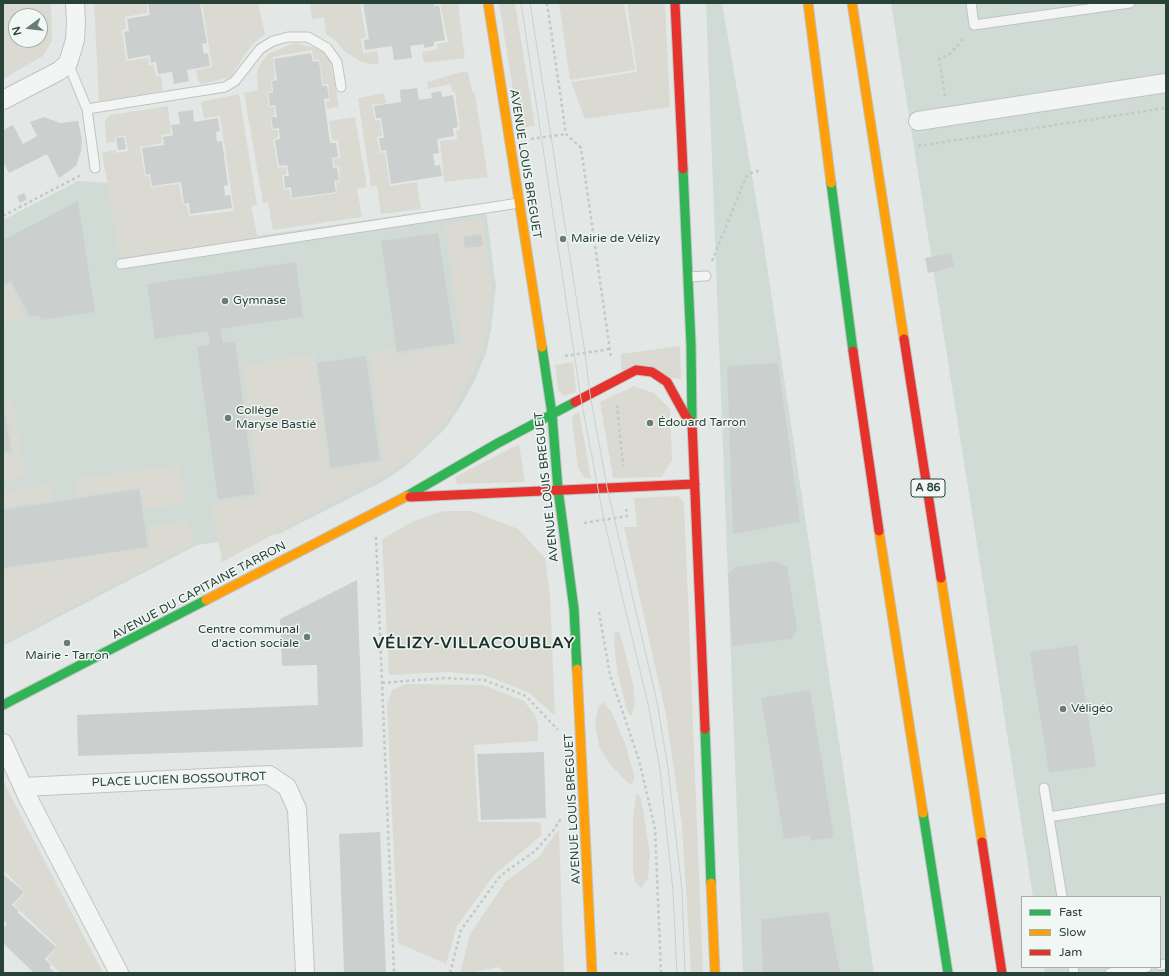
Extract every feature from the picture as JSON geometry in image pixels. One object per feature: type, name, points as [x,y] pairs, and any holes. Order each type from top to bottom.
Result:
[{"type":"main road","name":"AVENUE LOUIS BREGUET","points":[[488,3],[552,414],[558,489],[574,609],[583,765],[592,973]]},
{"type":"main road","points":[[675,3],[688,277],[692,428],[714,973]]},
{"type":"main road","points":[[808,3],[857,380],[897,649],[948,973]]},
{"type":"main road","name":"A 86","points":[[852,3],[1002,973]]},
{"type":"main road","name":"AVENUE DU CAPITAINE TARRON","points":[[3,705],[375,513],[498,443],[636,370],[652,372],[667,382],[692,428]]},
{"type":"main road","name":"AVENUE DU CAPITAINE TARRON","points":[[405,497],[695,484]]},
{"type":"street","points":[[3,100],[59,71],[68,63],[75,40],[75,3]]},
{"type":"street","points":[[918,121],[1166,83]]},
{"type":"street","points":[[3,743],[23,787],[119,973]]},
{"type":"street","name":"PLACE LUCIEN BOSSOUTROT","points":[[23,787],[269,775],[287,787],[297,809],[304,973]]},
{"type":"lane","points":[[970,3],[974,25],[1130,3]]},
{"type":"lane","points":[[87,109],[225,88],[235,80],[260,50],[273,41],[288,37],[308,36],[327,48],[337,62],[341,87]]},
{"type":"lane","points":[[68,63],[87,109],[95,168]]},
{"type":"lane","points":[[121,264],[519,203]]},
{"type":"lane","points":[[688,277],[706,276]]},
{"type":"lane","points":[[1044,788],[1062,896]]},
{"type":"lane","points":[[1049,817],[1166,798]]},
{"type":"lane","points":[[1110,973],[1141,968]]},
{"type":"path","points":[[547,3],[566,122],[566,134],[581,148],[615,381],[627,516],[588,523],[588,530]]},
{"type":"path","points":[[948,116],[939,59],[950,54],[974,25]]},
{"type":"path","points":[[918,146],[1166,108]]},
{"type":"path","points":[[528,139],[566,134]]},
{"type":"path","points":[[3,216],[95,168]]},
{"type":"path","points":[[706,276],[746,177],[751,173],[761,170]]},
{"type":"path","points":[[561,356],[610,349]]},
{"type":"path","points":[[375,513],[394,973]]},
{"type":"path","points":[[598,607],[610,675],[639,760],[655,828],[661,973]]},
{"type":"path","points":[[382,683],[444,678],[484,680],[526,696],[562,734]]},
{"type":"path","points":[[450,973],[462,930],[487,894],[500,876],[535,851],[553,831],[565,812]]},
{"type":"path","points":[[613,953],[628,954]]},
{"type":"shaded area","points":[[3,3],[51,3],[52,41],[48,48],[48,8],[8,8],[8,48],[48,48],[43,56],[3,79]]},
{"type":"shaded area","points":[[94,3],[147,3],[147,13],[125,17],[126,29],[122,30],[126,61],[148,58],[149,65],[154,65],[156,76],[161,76],[163,91],[99,102]]},
{"type":"shaded area","points":[[202,3],[258,3],[265,34],[252,45],[231,77],[202,84],[198,81],[196,70],[212,67]]},
{"type":"shaded area","points":[[310,3],[360,3],[366,38],[361,38],[363,53],[377,51],[379,64],[368,64],[358,60],[344,51],[336,41],[326,34],[324,17],[312,19]]},
{"type":"shaded area","points":[[440,3],[458,3],[465,58],[424,63],[422,52],[438,49],[437,44],[448,42]]},
{"type":"shaded area","points":[[499,3],[515,3],[535,126],[519,128]]},
{"type":"shaded area","points":[[559,3],[624,3],[635,70],[570,80]]},
{"type":"shaded area","points":[[627,3],[665,3],[670,107],[585,119],[571,82],[637,72]]},
{"type":"shaded area","points":[[706,3],[722,3],[763,239],[874,973],[743,973]]},
{"type":"shaded area","points":[[891,3],[1166,3],[1166,973],[1045,973],[1044,968],[1161,968],[1161,896],[1033,896]]},
{"type":"shaded area","points":[[294,43],[318,48],[326,54],[331,62],[339,107],[327,109],[326,101],[330,100],[328,84],[323,85],[319,59],[314,60],[312,50],[273,57],[275,79],[271,80],[272,91],[267,92],[269,107],[274,107],[275,115],[270,117],[272,130],[278,130],[278,138],[273,139],[278,168],[286,167],[287,174],[282,176],[284,190],[289,189],[291,199],[337,193],[336,182],[340,181],[339,166],[334,166],[333,159],[340,158],[338,140],[332,141],[329,121],[355,117],[367,187],[357,189],[362,217],[273,230],[268,202],[263,203],[244,93],[258,90],[257,71],[268,54]]},
{"type":"shaded area","points":[[461,72],[468,72],[472,91],[475,94],[488,177],[444,182],[440,141],[457,139],[456,130],[460,130],[455,92],[452,92],[451,84],[428,89],[427,82]]},
{"type":"shaded area","points":[[384,93],[386,103],[372,105],[375,120],[380,120],[382,136],[377,137],[380,153],[385,152],[390,186],[417,182],[421,209],[381,214],[377,186],[371,186],[358,98]]},
{"type":"shaded area","points":[[239,94],[257,205],[251,206],[258,239],[120,257],[102,153],[116,150],[116,153],[128,151],[125,135],[114,138],[115,142],[106,143],[105,121],[110,115],[168,106],[171,134],[161,135],[162,143],[140,147],[145,176],[149,176],[151,187],[179,184],[183,205],[187,205],[189,216],[234,211],[220,116],[204,118],[201,102]]},
{"type":"shaded area","name":"Collège Maryse Bastié","points":[[78,181],[110,183],[123,255],[485,203],[496,287],[491,330],[486,353],[475,380],[460,407],[445,429],[406,466],[380,483],[279,534],[197,545],[3,646],[3,220]]},
{"type":"shaded area","points":[[481,217],[491,283],[490,308],[485,342],[468,382],[447,420],[415,454],[392,471],[222,562],[212,504],[260,496],[243,365],[314,354],[329,471],[384,461],[369,353],[394,348],[396,356],[461,344],[445,225]]},
{"type":"shaded area","points":[[10,285],[27,319],[3,323],[3,289]]},
{"type":"shaded area","points":[[680,346],[681,379],[621,370],[621,354]]},
{"type":"shaded area","points":[[573,362],[576,392],[563,396],[558,389],[555,365]]},
{"type":"shaded area","points":[[634,386],[654,393],[670,409],[672,461],[661,477],[613,478],[600,402]]},
{"type":"shaded area","points":[[12,396],[25,476],[3,480],[3,455],[14,453],[5,397]]},
{"type":"shaded area","points":[[579,411],[591,479],[584,477],[578,468],[572,422],[573,416]]},
{"type":"shaded area","points":[[519,444],[525,482],[457,484],[455,477]]},
{"type":"shaded area","points":[[180,465],[186,503],[144,509],[141,487],[78,496],[76,479]]},
{"type":"shaded area","points":[[50,484],[53,500],[3,507],[3,492]]},
{"type":"shaded area","points":[[678,496],[684,502],[703,973],[691,973],[682,825],[666,715],[624,527],[637,527],[634,498]]},
{"type":"shaded area","points":[[443,511],[472,511],[518,529],[545,558],[550,595],[555,716],[528,692],[484,675],[447,672],[389,675],[382,539],[412,522]]},
{"type":"shaded area","points":[[189,520],[194,543],[4,642],[3,570],[151,547],[149,527]]},
{"type":"shaded area","points":[[615,632],[619,632],[633,684],[635,702],[632,715],[630,715],[627,711],[617,670],[614,643]]},
{"type":"shaded area","points":[[406,684],[483,685],[524,701],[535,715],[538,725],[538,741],[474,745],[478,822],[540,822],[542,835],[494,875],[457,926],[446,964],[398,943],[387,705],[392,690]]},
{"type":"shaded area","points":[[603,702],[611,711],[625,743],[634,774],[632,784],[628,783],[608,762],[599,746],[595,723],[598,708]]},
{"type":"shaded area","points":[[3,781],[103,973],[60,973],[47,959],[57,946],[14,905],[25,892],[3,870]]},
{"type":"shaded area","points":[[636,794],[640,796],[642,803],[650,854],[648,878],[641,888],[635,882],[633,871],[633,819]]},
{"type":"shaded area","points":[[559,831],[564,973],[506,973],[498,967],[470,973],[460,973],[470,934],[506,881],[539,857],[555,834]]},
{"type":"building","points":[[200,3],[207,43],[202,44],[204,54],[208,53],[210,66],[187,70],[189,81],[174,84],[172,72],[158,74],[156,62],[151,63],[150,55],[128,59],[124,32],[129,31],[127,19],[150,15],[148,4]]},
{"type":"building","points":[[363,3],[434,3],[434,6],[439,5],[445,40],[434,42],[434,46],[424,48],[424,44],[410,46],[412,58],[394,60],[392,46],[365,50],[364,40],[369,39]]},
{"type":"building","points":[[311,53],[313,62],[319,61],[322,86],[327,86],[329,98],[324,99],[330,143],[336,143],[338,157],[332,158],[333,168],[337,167],[339,180],[334,181],[336,192],[292,198],[291,187],[285,188],[284,176],[289,176],[287,165],[279,166],[275,140],[280,139],[279,128],[273,129],[271,117],[277,117],[275,105],[270,106],[268,93],[273,92],[272,81],[277,80],[274,59]]},
{"type":"building","points":[[417,88],[419,100],[432,98],[431,93],[441,91],[442,97],[453,95],[458,127],[453,128],[454,136],[437,139],[439,153],[433,154],[435,166],[440,165],[442,176],[391,184],[386,150],[381,151],[379,138],[384,138],[381,118],[376,118],[374,106],[401,102],[400,90]]},
{"type":"building","points":[[193,110],[194,122],[218,118],[220,131],[216,132],[217,142],[222,141],[228,185],[224,186],[225,196],[230,195],[232,208],[190,214],[189,203],[184,204],[181,182],[152,186],[150,174],[146,175],[142,148],[164,145],[163,137],[173,135],[171,125],[180,124],[178,112]]},
{"type":"building","points":[[44,117],[60,123],[78,121],[82,140],[81,151],[76,166],[59,178],[47,154],[9,173],[3,162],[3,130],[13,125],[23,144],[37,136],[30,122]]},
{"type":"building","points":[[124,137],[126,149],[118,150],[116,138]]},
{"type":"building","points":[[24,193],[27,199],[20,203],[17,196]]},
{"type":"building","points":[[78,201],[95,312],[41,320],[40,315],[30,317],[11,281],[3,285],[3,240]]},
{"type":"building","points":[[438,233],[455,343],[397,352],[381,241]]},
{"type":"building","points":[[481,234],[483,246],[465,248],[463,237]]},
{"type":"building","points":[[951,253],[954,267],[928,273],[925,258]]},
{"type":"building","points":[[296,262],[303,317],[220,329],[223,343],[235,341],[255,494],[218,499],[197,347],[210,345],[208,331],[155,339],[147,284]]},
{"type":"building","points":[[366,356],[380,460],[331,468],[317,363]]},
{"type":"building","points":[[778,363],[800,522],[733,534],[727,366]]},
{"type":"building","points":[[3,401],[11,451],[3,452]]},
{"type":"building","points":[[139,489],[148,547],[3,568],[3,510]]},
{"type":"building","points":[[776,561],[787,567],[797,628],[792,639],[732,646],[728,574],[735,567]]},
{"type":"building","points":[[357,580],[363,747],[78,756],[77,715],[318,705],[317,665],[282,666],[280,619]]},
{"type":"building","name":"Véligéo","points":[[1077,645],[1096,766],[1049,773],[1030,652]]},
{"type":"building","points":[[810,690],[834,837],[811,841],[810,835],[784,839],[761,698]]},
{"type":"building","points":[[544,752],[546,818],[481,820],[477,754]]},
{"type":"building","points":[[380,832],[386,973],[344,973],[339,834]]},
{"type":"building","points":[[3,874],[24,892],[12,905],[19,911],[17,912],[56,947],[45,959],[51,965],[49,967],[55,973],[34,973],[3,943],[3,928],[7,924],[3,920]]},
{"type":"building","points":[[828,912],[840,973],[763,973],[761,919]]},
{"type":"tram line","points":[[521,3],[581,399],[604,520],[648,704],[660,769],[673,891],[677,973]]},
{"type":"tram line","points":[[530,3],[585,353],[590,394],[607,487],[657,702],[668,768],[682,890],[685,973]]},
{"type":"traffic: fast","points":[[683,169],[691,345],[692,422]]},
{"type":"traffic: fast","points":[[831,183],[853,351]]},
{"type":"traffic: fast","points":[[542,347],[552,414],[558,489],[574,609],[577,669]]},
{"type":"traffic: fast","points":[[407,496],[498,443],[575,402]]},
{"type":"traffic: fast","points":[[3,705],[206,600]]},
{"type":"traffic: fast","points":[[705,729],[711,883]]},
{"type":"traffic: fast","points":[[923,813],[948,973]]},
{"type":"traffic: slow","points":[[488,3],[542,347]]},
{"type":"traffic: slow","points":[[808,3],[831,183]]},
{"type":"traffic: slow","points":[[852,3],[904,339]]},
{"type":"traffic: slow","points":[[206,600],[407,496]]},
{"type":"traffic: slow","points":[[879,531],[923,813]]},
{"type":"traffic: slow","points":[[941,578],[982,842]]},
{"type":"traffic: slow","points":[[577,669],[592,973]]},
{"type":"traffic: slow","points":[[711,883],[715,973]]},
{"type":"traffic: jam","points":[[675,3],[683,169]]},
{"type":"traffic: jam","points":[[904,339],[941,578]]},
{"type":"traffic: jam","points":[[853,351],[879,531]]},
{"type":"traffic: jam","points":[[575,402],[636,370],[652,372],[667,382],[689,422]]},
{"type":"traffic: jam","points":[[692,422],[705,729]]},
{"type":"traffic: jam","points":[[410,497],[695,484]]},
{"type":"traffic: jam","points":[[982,842],[1002,973]]},
{"type":"place","name":"Mairie de Vélizy","points":[[563,239]]},
{"type":"place","name":"Gymnase","points":[[225,301]]},
{"type":"place","name":"Collège Maryse Bastié","points":[[228,418]]},
{"type":"place","name":"Édouard Tarron","points":[[650,423]]},
{"type":"place","name":"Centre communal d'action sociale","points":[[307,637]]},
{"type":"place","name":"Mairie - Tarron","points":[[67,643]]},
{"type":"place","name":"Véligéo","points":[[1063,709]]},
{"type":"district","name":"VÉLIZY-VILLACOUBLAY","points":[[474,644]]}]
